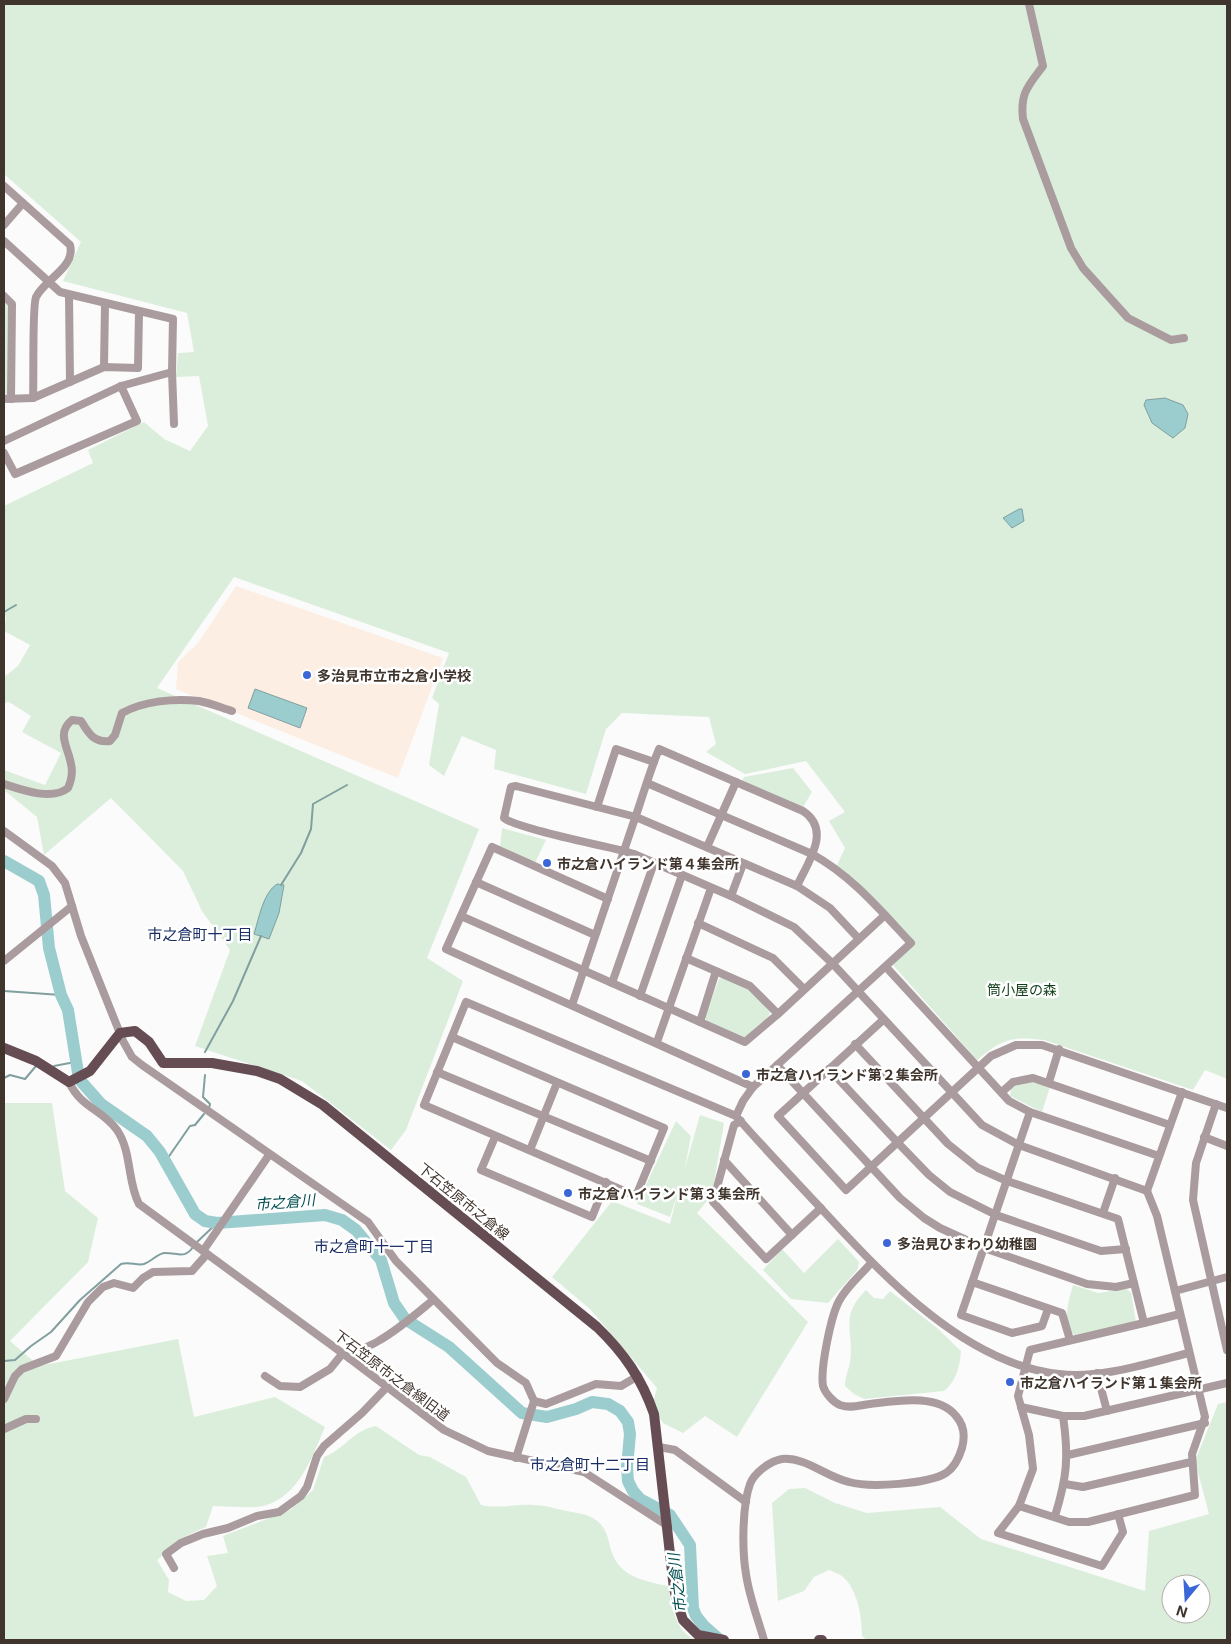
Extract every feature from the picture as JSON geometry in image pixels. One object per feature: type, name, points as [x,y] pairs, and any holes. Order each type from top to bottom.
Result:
[{"type":"main road","name":"下石笠原市之倉線","points":[[120,1033],[135,1031],[142,1035],[163,1063],[236,1066],[280,1079],[301,1090],[323,1105],[598,1327],[615,1344],[638,1376],[654,1414],[674,1589],[682,1620],[698,1634],[724,1640]]},
{"type":"main road","points":[[4,1048],[40,1063],[71,1081],[90,1071],[120,1033]]},
{"type":"street","points":[[1029,4],[1043,66],[1024,94],[1022,103],[1023,119],[1071,248],[1083,268],[1128,318],[1171,340],[1184,338]]},
{"type":"street","points":[[4,186],[70,245],[72,251],[68,262],[48,281],[35,298],[33,398]]},
{"type":"street","points":[[4,225],[23,203]]},
{"type":"street","points":[[4,241],[60,292],[173,319],[172,372],[174,424]]},
{"type":"street","points":[[69,295],[70,382]]},
{"type":"street","points":[[4,296],[12,304],[7,399],[33,398],[104,367],[138,368],[139,312]]},
{"type":"street","points":[[104,367],[105,303]]},
{"type":"street","points":[[4,441],[121,386],[172,372]]},
{"type":"street","points":[[4,453],[15,474],[137,421],[121,386]]},
{"type":"street","points":[[4,784],[42,793],[61,794],[68,788],[71,765],[62,736],[66,725],[72,720],[81,721],[91,737],[100,742],[110,741],[116,736],[122,713],[147,704],[167,701],[199,701],[232,711]]},
{"type":"street","points":[[597,808],[616,749],[654,762]]},
{"type":"street","points":[[572,1005],[659,749],[803,811],[812,818],[818,833],[812,854],[797,886]]},
{"type":"street","points":[[707,847],[736,782]]},
{"type":"street","points":[[647,783],[812,854],[844,874],[910,943],[753,1087],[742,1101],[724,1160],[714,1202],[766,1259],[821,1208]]},
{"type":"street","points":[[859,939],[830,908],[797,886],[636,817],[516,786],[511,787],[504,818],[512,823],[624,852],[654,862],[732,896],[794,927],[833,964],[982,1125],[1019,1145],[1147,1191]]},
{"type":"street","points":[[4,831],[60,874],[65,883],[81,936],[120,1033],[132,1057],[142,1066],[269,1155],[368,1222],[396,1261],[433,1300],[460,1324],[497,1363],[526,1383],[534,1403],[516,1458]]},
{"type":"street","points":[[608,899],[492,847],[446,949],[657,1042],[753,1087]]},
{"type":"street","points":[[612,983],[654,862]]},
{"type":"street","points":[[732,896],[743,864]]},
{"type":"street","points":[[640,996],[682,875]]},
{"type":"street","points":[[476,882],[595,935]]},
{"type":"street","points":[[657,1042],[711,888]]},
{"type":"street","points":[[4,961],[72,906]]},
{"type":"street","points":[[460,916],[746,1042],[886,916]]},
{"type":"street","points":[[698,924],[773,958],[804,989]]},
{"type":"street","points":[[686,958],[750,986],[778,1014]]},
{"type":"street","points":[[886,967],[980,1067],[1009,1101],[1030,1112],[1160,1156]]},
{"type":"street","points":[[700,1022],[716,971]]},
{"type":"street","points":[[452,1037],[664,1128],[636,1196],[424,1105],[466,1002],[738,1119],[872,1263],[963,1338],[986,1352],[1024,1368],[1060,1374],[1123,1369],[1189,1353]]},
{"type":"street","points":[[883,1020],[778,1116],[846,1190],[991,1056],[1016,1045],[1030,1043],[1060,1049],[1227,1108]]},
{"type":"street","points":[[855,1044],[924,1118],[964,1158],[978,1168],[1007,1181],[1118,1219],[1144,1323]]},
{"type":"street","points":[[1049,1082],[1060,1049]]},
{"type":"street","points":[[777,1066],[900,1198],[924,1218],[955,1236],[984,1248],[1096,1287],[1116,1288],[1134,1283]]},
{"type":"street","points":[[829,1069],[929,1175],[950,1192],[996,1215],[1101,1251],[1126,1249]]},
{"type":"street","points":[[437,1072],[651,1161]]},
{"type":"street","points":[[1002,1092],[1013,1082],[1028,1077],[1049,1082],[1170,1125]]},
{"type":"street","points":[[71,1081],[75,1095],[92,1109],[106,1116],[118,1131],[126,1149],[135,1195],[140,1204],[203,1251]]},
{"type":"street","points":[[530,1150],[557,1083]]},
{"type":"street","points":[[1019,1506],[1056,1516],[1069,1522],[1088,1522],[1195,1495],[1192,1462],[1205,1423],[1199,1390],[1157,1216],[1147,1191],[1182,1092]]},
{"type":"street","points":[[1216,1104],[1204,1137],[1194,1175],[1193,1200],[1227,1349]]},
{"type":"street","points":[[1030,1112],[961,1315],[1012,1333],[1042,1326],[1048,1309]]},
{"type":"street","points":[[495,1137],[481,1170],[592,1217],[606,1182]]},
{"type":"street","points":[[1204,1137],[1227,1146]]},
{"type":"street","points":[[4,1399],[15,1376],[22,1369],[56,1356],[88,1302],[103,1287],[114,1283],[133,1288],[143,1278],[153,1272],[192,1271],[203,1251],[269,1155]]},
{"type":"street","points":[[724,1160],[792,1235]]},
{"type":"street","points":[[1103,1213],[1115,1178]]},
{"type":"street","name":"下石笠原市之倉線旧道","points":[[203,1251],[346,1355],[444,1430],[488,1450],[516,1458],[584,1472],[667,1525]]},
{"type":"street","points":[[764,1640],[746,1576],[746,1502],[750,1482],[759,1472],[780,1459],[793,1459],[833,1477],[866,1485],[930,1479],[946,1472],[956,1463],[962,1447],[964,1432],[960,1420],[952,1410],[939,1404],[914,1400],[851,1408],[839,1405],[830,1398],[823,1386],[827,1348],[834,1314],[840,1300],[850,1286],[872,1263]]},
{"type":"street","points":[[1175,1291],[1227,1278]]},
{"type":"street","points":[[972,1282],[1062,1313],[1070,1340]]},
{"type":"street","points":[[265,1376],[280,1386],[300,1387],[330,1369],[346,1355],[378,1342],[433,1300]]},
{"type":"street","points":[[1219,1314],[1227,1312]]},
{"type":"street","points":[[1118,1514],[1123,1532],[1102,1566],[998,1533],[1019,1506],[1033,1469],[1030,1435],[1018,1396],[1024,1368],[1030,1350],[1180,1314]]},
{"type":"street","points":[[1097,1372],[1106,1411]]},
{"type":"street","points":[[534,1403],[546,1404],[596,1384],[621,1386],[638,1376]]},
{"type":"street","points":[[1021,1407],[1063,1416],[1084,1416],[1227,1383]]},
{"type":"street","points":[[174,1568],[166,1554],[180,1544],[203,1534],[228,1528],[257,1516],[279,1512],[301,1496],[307,1487],[318,1456],[324,1446],[362,1413],[387,1387]]},
{"type":"street","points":[[1056,1516],[1065,1484],[1068,1455],[1063,1416]]},
{"type":"street","points":[[4,1429],[26,1419],[36,1419]]},
{"type":"street","points":[[1068,1455],[1205,1423]]},
{"type":"street","points":[[659,1447],[675,1450],[746,1502]]},
{"type":"street","points":[[1065,1484],[1083,1487],[1192,1462]]},
{"type":"shaded area","name":"多治見市立市之倉小学校","points":[[236,586],[443,658],[398,778],[176,689],[178,662],[198,643]]},
{"type":"green space","name":"筒小屋の森","points":[[4,4],[1227,4],[1227,1079],[1205,1070],[1193,1090],[1044,1040],[1023,1038],[1001,1043],[977,1060],[893,965],[915,942],[874,898],[837,865],[845,848],[829,821],[845,812],[806,761],[745,774],[706,752],[716,744],[709,717],[622,713],[606,729],[586,794],[494,769],[496,750],[462,736],[444,776],[429,765],[439,704],[432,698],[449,653],[234,577],[157,688],[479,829],[427,958],[463,981],[406,1130],[391,1150],[302,1081],[195,1046],[230,950],[202,911],[183,871],[111,798],[44,855],[37,817],[4,790],[4,770],[45,785],[61,753],[22,732],[31,716],[9,702],[4,703],[4,677],[18,666],[30,645],[4,631],[6,618],[4,613],[4,506],[93,463],[88,450],[144,422],[164,439],[190,451],[208,426],[199,376],[176,377],[178,353],[194,352],[187,313],[63,281],[81,242],[4,174]]},
{"type":"green space","points":[[4,296],[12,304],[11,399],[4,399]]},
{"type":"green space","points":[[793,768],[812,792],[803,807],[742,781],[744,777]]},
{"type":"green space","points":[[502,828],[546,840],[535,863],[500,847]]},
{"type":"green space","points":[[723,977],[751,991],[770,1012],[769,1016],[748,1036],[741,1037],[707,1022],[705,1017],[719,979]]},
{"type":"green space","points":[[1032,1082],[1050,1087],[1042,1112],[1010,1096],[1011,1089],[1017,1084]]},
{"type":"green space","points":[[4,1103],[52,1103],[65,1191],[98,1218],[88,1262],[10,1341],[39,1366],[178,1339],[194,1417],[275,1397],[325,1427],[303,1474],[286,1494],[275,1501],[257,1507],[213,1506],[206,1527],[188,1535],[157,1560],[169,1580],[168,1592],[186,1601],[204,1600],[217,1586],[207,1556],[228,1553],[223,1536],[290,1510],[313,1490],[324,1457],[331,1454],[361,1431],[376,1426],[419,1455],[430,1457],[466,1477],[481,1505],[494,1507],[542,1506],[590,1516],[596,1520],[605,1530],[615,1559],[626,1572],[642,1580],[668,1586],[673,1610],[679,1625],[697,1640],[4,1640]]},
{"type":"green space","points":[[700,1115],[724,1123],[712,1195],[697,1213],[808,1322],[737,1437],[705,1416],[683,1433],[663,1423],[652,1406],[657,1388],[590,1309],[552,1277],[612,1201],[670,1224],[678,1192],[670,1217],[637,1204],[676,1121],[691,1136],[685,1168]]},
{"type":"green space","points":[[838,1239],[859,1262],[858,1269],[828,1303],[791,1299],[763,1270],[782,1249],[804,1273]]},
{"type":"green space","points":[[1073,1285],[1098,1293],[1126,1289],[1131,1292],[1136,1322],[1075,1336],[1068,1324],[1067,1318],[1068,1304]]},
{"type":"green space","points":[[866,1290],[874,1298],[883,1299],[890,1291],[937,1328],[961,1351],[957,1373],[952,1383],[944,1391],[864,1399],[854,1394],[845,1386],[851,1352],[850,1317],[857,1300]]},
{"type":"green space","points":[[1227,1402],[1227,1640],[867,1640],[862,1636],[860,1613],[852,1589],[842,1576],[829,1570],[814,1577],[804,1591],[778,1601],[772,1503],[789,1489],[805,1488],[835,1503],[867,1513],[940,1507],[981,1539],[1145,1591],[1149,1531],[1209,1514],[1195,1461],[1218,1404]]},
{"type":"water","points":[[1165,398],[1183,405],[1188,414],[1185,428],[1173,438],[1152,423],[1144,405],[1146,400]]},
{"type":"water","points":[[1022,509],[1024,521],[1012,528],[1003,518]]},
{"type":"water","points":[[255,689],[307,708],[300,728],[248,708]]},
{"type":"water","points":[[277,884],[284,885],[279,913],[269,939],[254,934],[268,893]]},
{"type":"waterway","points":[[4,612],[16,605]]},
{"type":"waterway","points":[[281,885],[301,853],[311,829],[313,804],[347,785]]},
{"type":"waterway","name":"市之倉川","points":[[4,861],[39,881],[44,895],[49,948],[61,995],[68,1010],[79,1079],[101,1104],[147,1136],[160,1152],[195,1214],[205,1221],[217,1223],[325,1215],[342,1220],[356,1230],[381,1260],[394,1303],[405,1319],[449,1347],[522,1413],[547,1417],[576,1409],[592,1402],[608,1404],[620,1411],[628,1422],[630,1434],[627,1467],[628,1481],[640,1499],[670,1515],[690,1545],[693,1608],[696,1616],[704,1626],[720,1640]]},
{"type":"waterway","points":[[205,1052],[233,1001],[261,936]]},
{"type":"waterway","points":[[4,991],[61,995]]},
{"type":"waterway","points":[[54,1066],[75,1062]]},
{"type":"waterway","points":[[4,1078],[10,1075],[25,1079],[36,1066]]},
{"type":"waterway","points":[[205,1075],[203,1097],[210,1104],[209,1108]]},
{"type":"waterway","points":[[165,1162],[190,1126],[195,1125],[204,1114]]},
{"type":"waterway","points":[[196,1243],[217,1223]]},
{"type":"waterway","points":[[4,1361],[15,1360],[51,1332],[80,1300],[121,1264],[144,1264],[162,1253],[181,1255],[187,1253],[193,1247]]},
{"type":"place","name":"多治見市立市之倉小学校","points":[[307,675]]},
{"type":"place","name":"市之倉ハイランド第４集会所","points":[[547,863]]},
{"type":"place","name":"市之倉ハイランド第２集会所","points":[[746,1074]]},
{"type":"place","name":"市之倉ハイランド第３集会所","points":[[568,1193]]},
{"type":"place","name":"多治見ひまわり幼稚園","points":[[887,1243]]},
{"type":"place","name":"市之倉ハイランド第１集会所","points":[[1010,1382]]},
{"type":"district","name":"市之倉町十丁目","points":[[200,934]]},
{"type":"district","name":"市之倉町十一丁目","points":[[374,1246]]},
{"type":"district","name":"市之倉町十二丁目","points":[[590,1464]]}]
